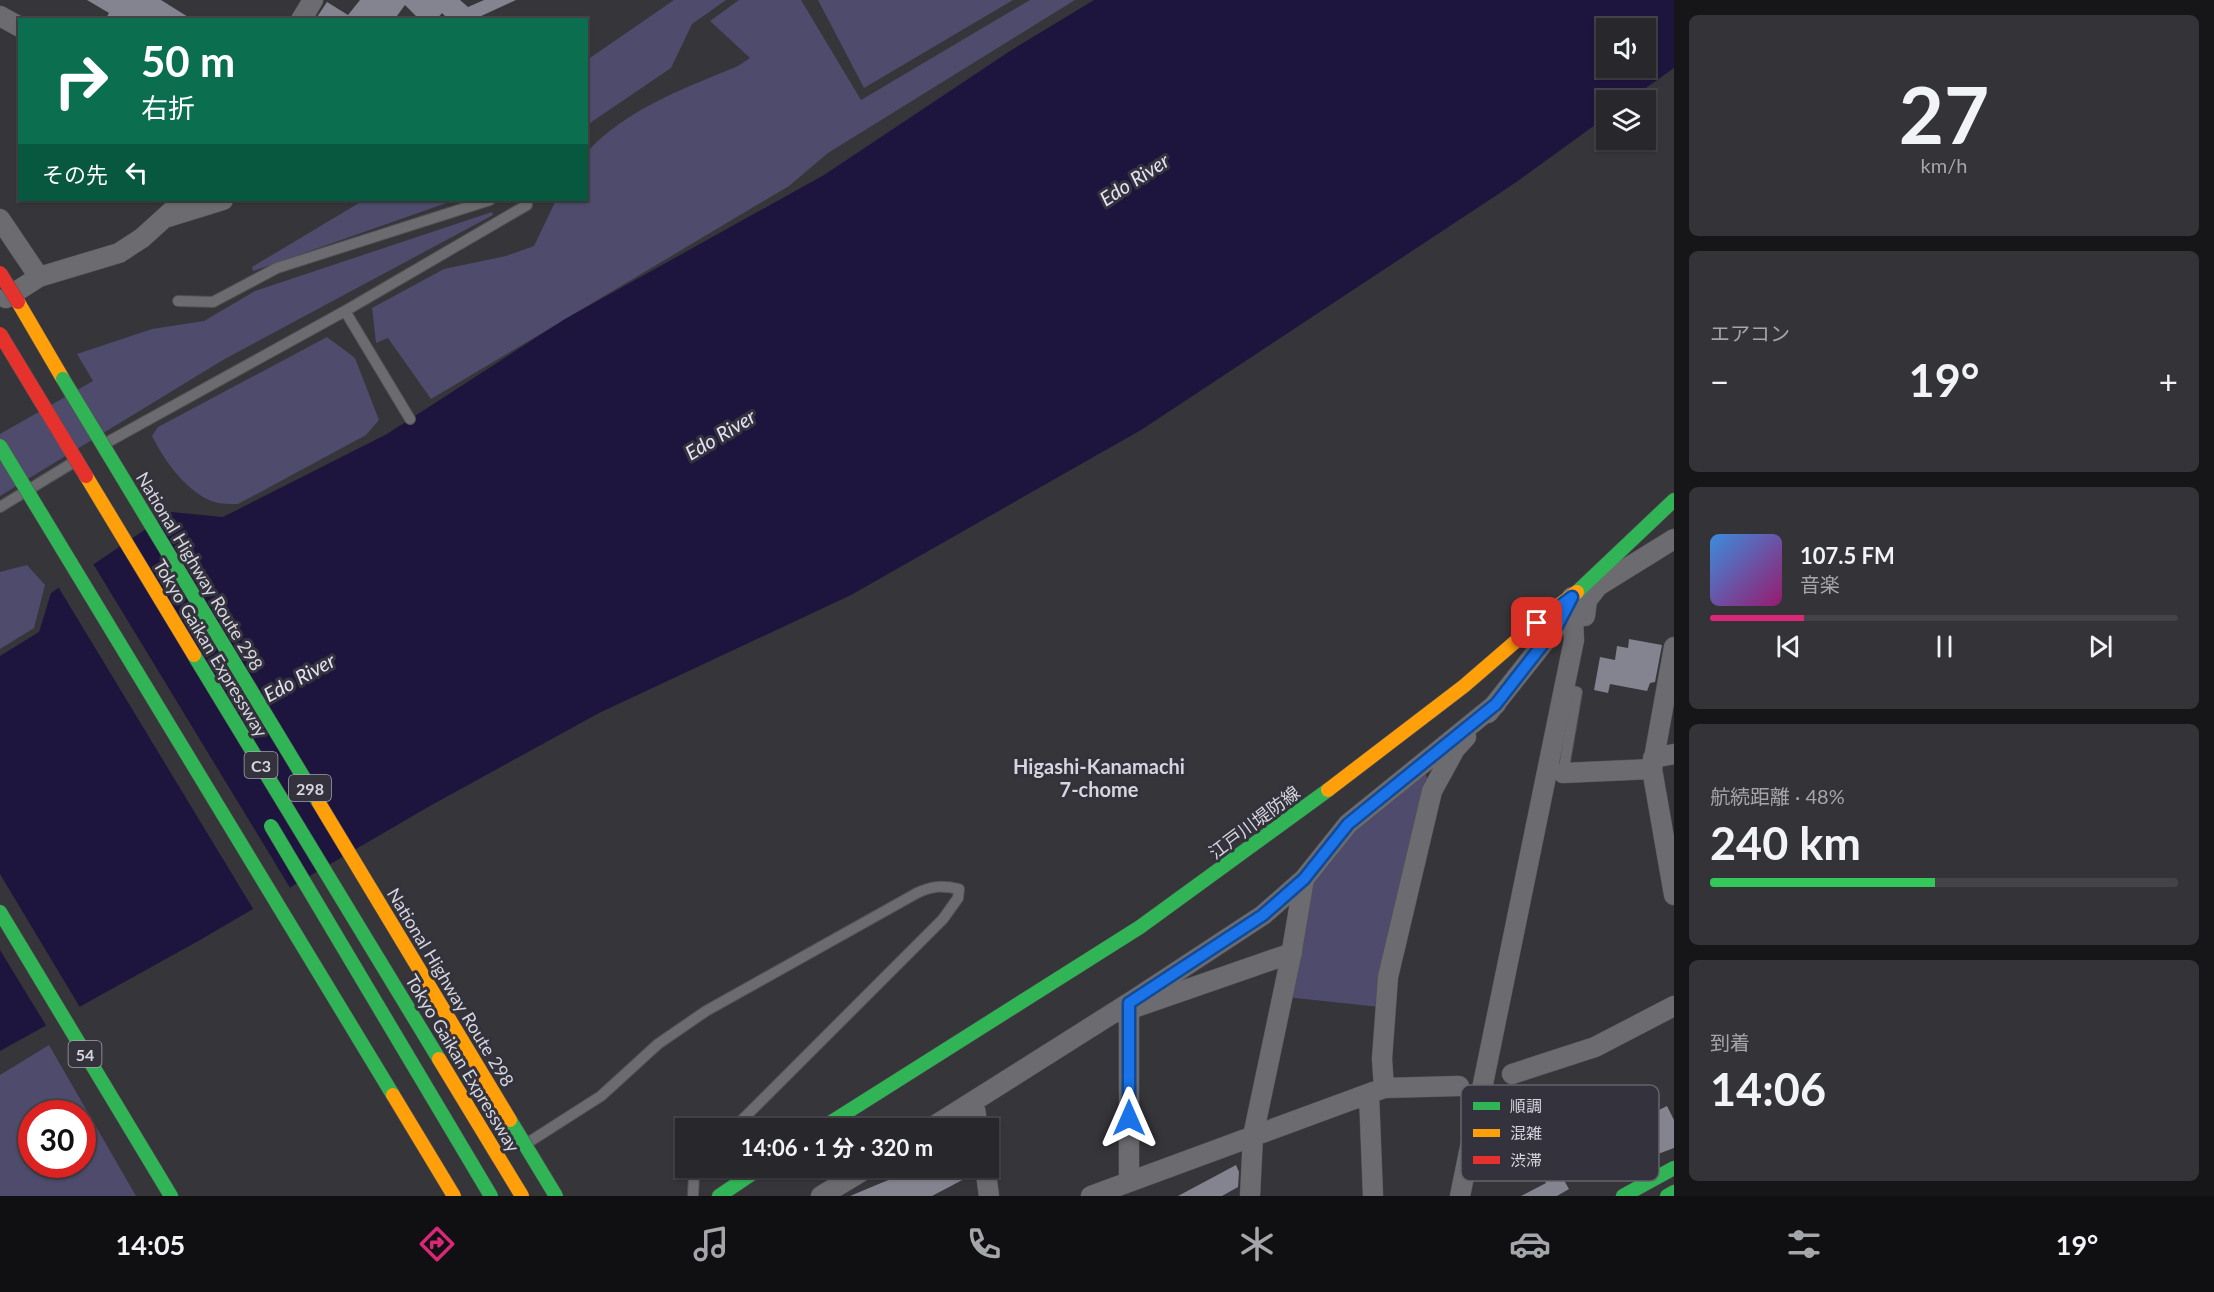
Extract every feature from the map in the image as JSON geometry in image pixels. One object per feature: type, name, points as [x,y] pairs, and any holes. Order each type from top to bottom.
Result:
[{"type":"main road","name":"National Highway Route 298","points":[[0,273],[9,302],[27,338],[63,379],[556,1196]]},
{"type":"main road","name":"Tokyo Gaikan Expressway","points":[[0,334],[522,1196]]},
{"type":"main road","points":[[0,355],[27,338]]},
{"type":"main road","points":[[0,446],[456,1190]]},
{"type":"main road","points":[[55,461],[67,481]]},
{"type":"main road","name":"江戸川堤防線","points":[[838,1118],[1140,927],[1275,831],[1464,686],[1551,610],[1572,597],[1674,500]]},
{"type":"main road","points":[[267,818],[491,1196]]},
{"type":"main road","name":"54","points":[[0,912],[171,1196]]},
{"type":"main road","points":[[1659,1176],[1674,1168]]},
{"type":"main road","points":[[719,1196],[746,1178]]},
{"type":"main road","points":[[1623,1196],[1650,1181]]},
{"type":"main road","points":[[1667,1196],[1674,1192]]},
{"type":"street","points":[[303,18],[314,0]]},
{"type":"street","points":[[0,16],[18,26]]},
{"type":"street","points":[[9,302],[39,277],[119,253],[142,238],[183,201]]},
{"type":"street","points":[[164,218],[220,201]]},
{"type":"street","points":[[0,219],[39,277]]},
{"type":"street","points":[[1585,616],[1587,600],[1598,586],[1674,540]]},
{"type":"street","points":[[1373,1196],[1376,1091],[1382,1059],[1388,977],[1432,791],[1455,749],[1496,704],[1535,655],[1557,626],[1572,597]]},
{"type":"street","points":[[1483,1085],[1565,680],[1575,625],[1572,597]]},
{"type":"street","points":[[1673,882],[1653,764],[1674,648]]},
{"type":"street","points":[[1535,655],[1551,660],[1565,680]]},
{"type":"street","points":[[948,1118],[1129,1006],[1263,915],[1304,879],[1348,824],[1496,704]]},
{"type":"street","points":[[1563,774],[1653,764],[1674,754]]},
{"type":"street","points":[[1250,1196],[1253,1136],[1292,953],[1304,879]]},
{"type":"street","points":[[1129,1006],[1292,953]]},
{"type":"street","points":[[1129,1006],[1129,1182]]},
{"type":"street","points":[[1512,1074],[1595,1047],[1674,1006]]},
{"type":"street","points":[[1090,1196],[1376,1091],[1459,1086]]},
{"type":"street","points":[[971,1103],[975,1118]]},
{"type":"street","points":[[821,1196],[844,1190],[857,1178]]},
{"type":"street","points":[[987,1178],[990,1196]]},
{"type":"street","points":[[1460,1196],[1463,1181]]},
{"type":"lane","points":[[178,300],[213,302],[277,268],[487,201]]},
{"type":"lane","points":[[0,507],[138,424],[345,311],[527,205],[525,201]]},
{"type":"lane","points":[[345,311],[411,419]]},
{"type":"lane","points":[[1563,774],[1577,692],[1565,680]]},
{"type":"lane","points":[[469,1178],[571,1118],[601,1096],[658,1044],[706,1011],[916,893],[945,885],[959,889],[958,898],[943,919],[744,1118]]},
{"type":"lane","points":[[693,1196],[694,1178]]},
{"type":"lane","points":[[438,1196],[456,1190]]},
{"type":"shaded area","points":[[674,0],[726,0],[692,24],[671,68],[588,124],[588,59]]},
{"type":"shaded area","points":[[739,0],[801,0],[861,100],[1030,0],[1075,0],[828,153],[789,186],[431,399],[388,338],[376,343],[372,308],[444,269],[506,256],[534,246],[556,201],[588,201],[588,151],[603,137],[620,123],[657,101],[738,66],[750,58],[710,21]]},
{"type":"shaded area","points":[[818,0],[1013,0],[864,88]]},
{"type":"shaded area","points":[[362,201],[452,201],[253,271],[252,267]]},
{"type":"shaded area","points":[[492,212],[493,215],[223,360],[0,496],[0,434],[93,381],[77,354],[152,329],[204,321],[255,291]]},
{"type":"shaded area","points":[[327,337],[355,358],[379,420],[366,435],[238,504],[223,504],[204,498],[177,475],[152,436],[158,427]]},
{"type":"shaded area","points":[[27,565],[45,585],[34,628],[0,649],[0,572]]},
{"type":"shaded area","points":[[1423,770],[1429,781],[1380,1007],[1286,997],[1310,882],[1348,831]]},
{"type":"shaded area","points":[[49,1045],[81,1100],[18,1100],[18,1178],[96,1178],[96,1127],[136,1196],[0,1196],[0,1075]]},
{"type":"water","name":"Edo River","points":[[1094,0],[1674,0],[1674,68],[1643,90],[1596,90],[1596,124],[1515,183],[1141,430],[851,595],[599,713],[428,807],[200,940],[0,1051],[0,656],[39,632],[51,593],[171,512],[223,517],[387,434],[565,319],[824,175],[1010,51]]},
{"type":"pier","points":[[92,562],[292,891],[255,912],[57,585]]},
{"type":"pier","points":[[0,874],[81,1009],[47,1027],[0,950]]},
{"type":"building","points":[[87,0],[161,0],[190,18],[106,18],[109,13]]},
{"type":"building","points":[[360,0],[460,0],[468,7],[484,0],[516,0],[480,18],[444,18],[446,17],[442,13],[438,18],[418,18],[405,5],[395,18],[316,18],[327,2],[348,15]]},
{"type":"building","points":[[1629,639],[1662,645],[1655,682],[1650,683],[1647,691],[1610,684],[1608,693],[1594,690],[1600,657],[1615,660],[1617,646],[1628,648]]},
{"type":"building","points":[[1667,1106],[1674,1120],[1674,1148],[1659,1154],[1659,1110]]},
{"type":"building","points":[[1236,1165],[1239,1172],[1238,1187],[1222,1196],[1178,1196]]},
{"type":"building","points":[[893,1178],[966,1178],[932,1196],[850,1196]]},
{"type":"building","points":[[1545,1181],[1564,1181],[1569,1189],[1557,1196],[1521,1196],[1546,1183]]},
{"type":"traffic: fast","points":[[63,379],[319,803]]},
{"type":"traffic: fast","points":[[0,446],[393,1095]]},
{"type":"traffic: fast","points":[[1577,592],[1674,500]]},
{"type":"traffic: fast","points":[[194,655],[439,1059]]},
{"type":"traffic: fast","points":[[838,1118],[1140,927],[1328,790]]},
{"type":"traffic: fast","points":[[271,826],[491,1196]]},
{"type":"traffic: fast","points":[[0,912],[171,1196]]},
{"type":"traffic: fast","points":[[510,1120],[556,1196]]},
{"type":"traffic: fast","points":[[1659,1176],[1674,1168]]},
{"type":"traffic: fast","points":[[719,1196],[746,1178]]},
{"type":"traffic: fast","points":[[1623,1196],[1650,1181]]},
{"type":"traffic: fast","points":[[1667,1196],[1674,1192]]},
{"type":"traffic: slow","points":[[18,302],[63,379]]},
{"type":"traffic: slow","points":[[86,476],[194,655]]},
{"type":"traffic: slow","points":[[1328,790],[1464,686],[1551,611],[1577,592]]},
{"type":"traffic: slow","points":[[319,803],[510,1120]]},
{"type":"traffic: slow","points":[[439,1059],[522,1196]]},
{"type":"traffic: slow","points":[[393,1095],[454,1196]]},
{"type":"traffic: jam","points":[[0,273],[18,302]]},
{"type":"traffic: jam","points":[[0,334],[86,476]]},
{"type":"district","name":"Higashi-Kanamachi 7-chome","points":[[1099,778]]},
{"type":"route","points":[[1129,1118],[1129,1003],[1263,915],[1304,879],[1348,824],[1496,704],[1557,626],[1572,597],[1551,610],[1537,623]]}]
